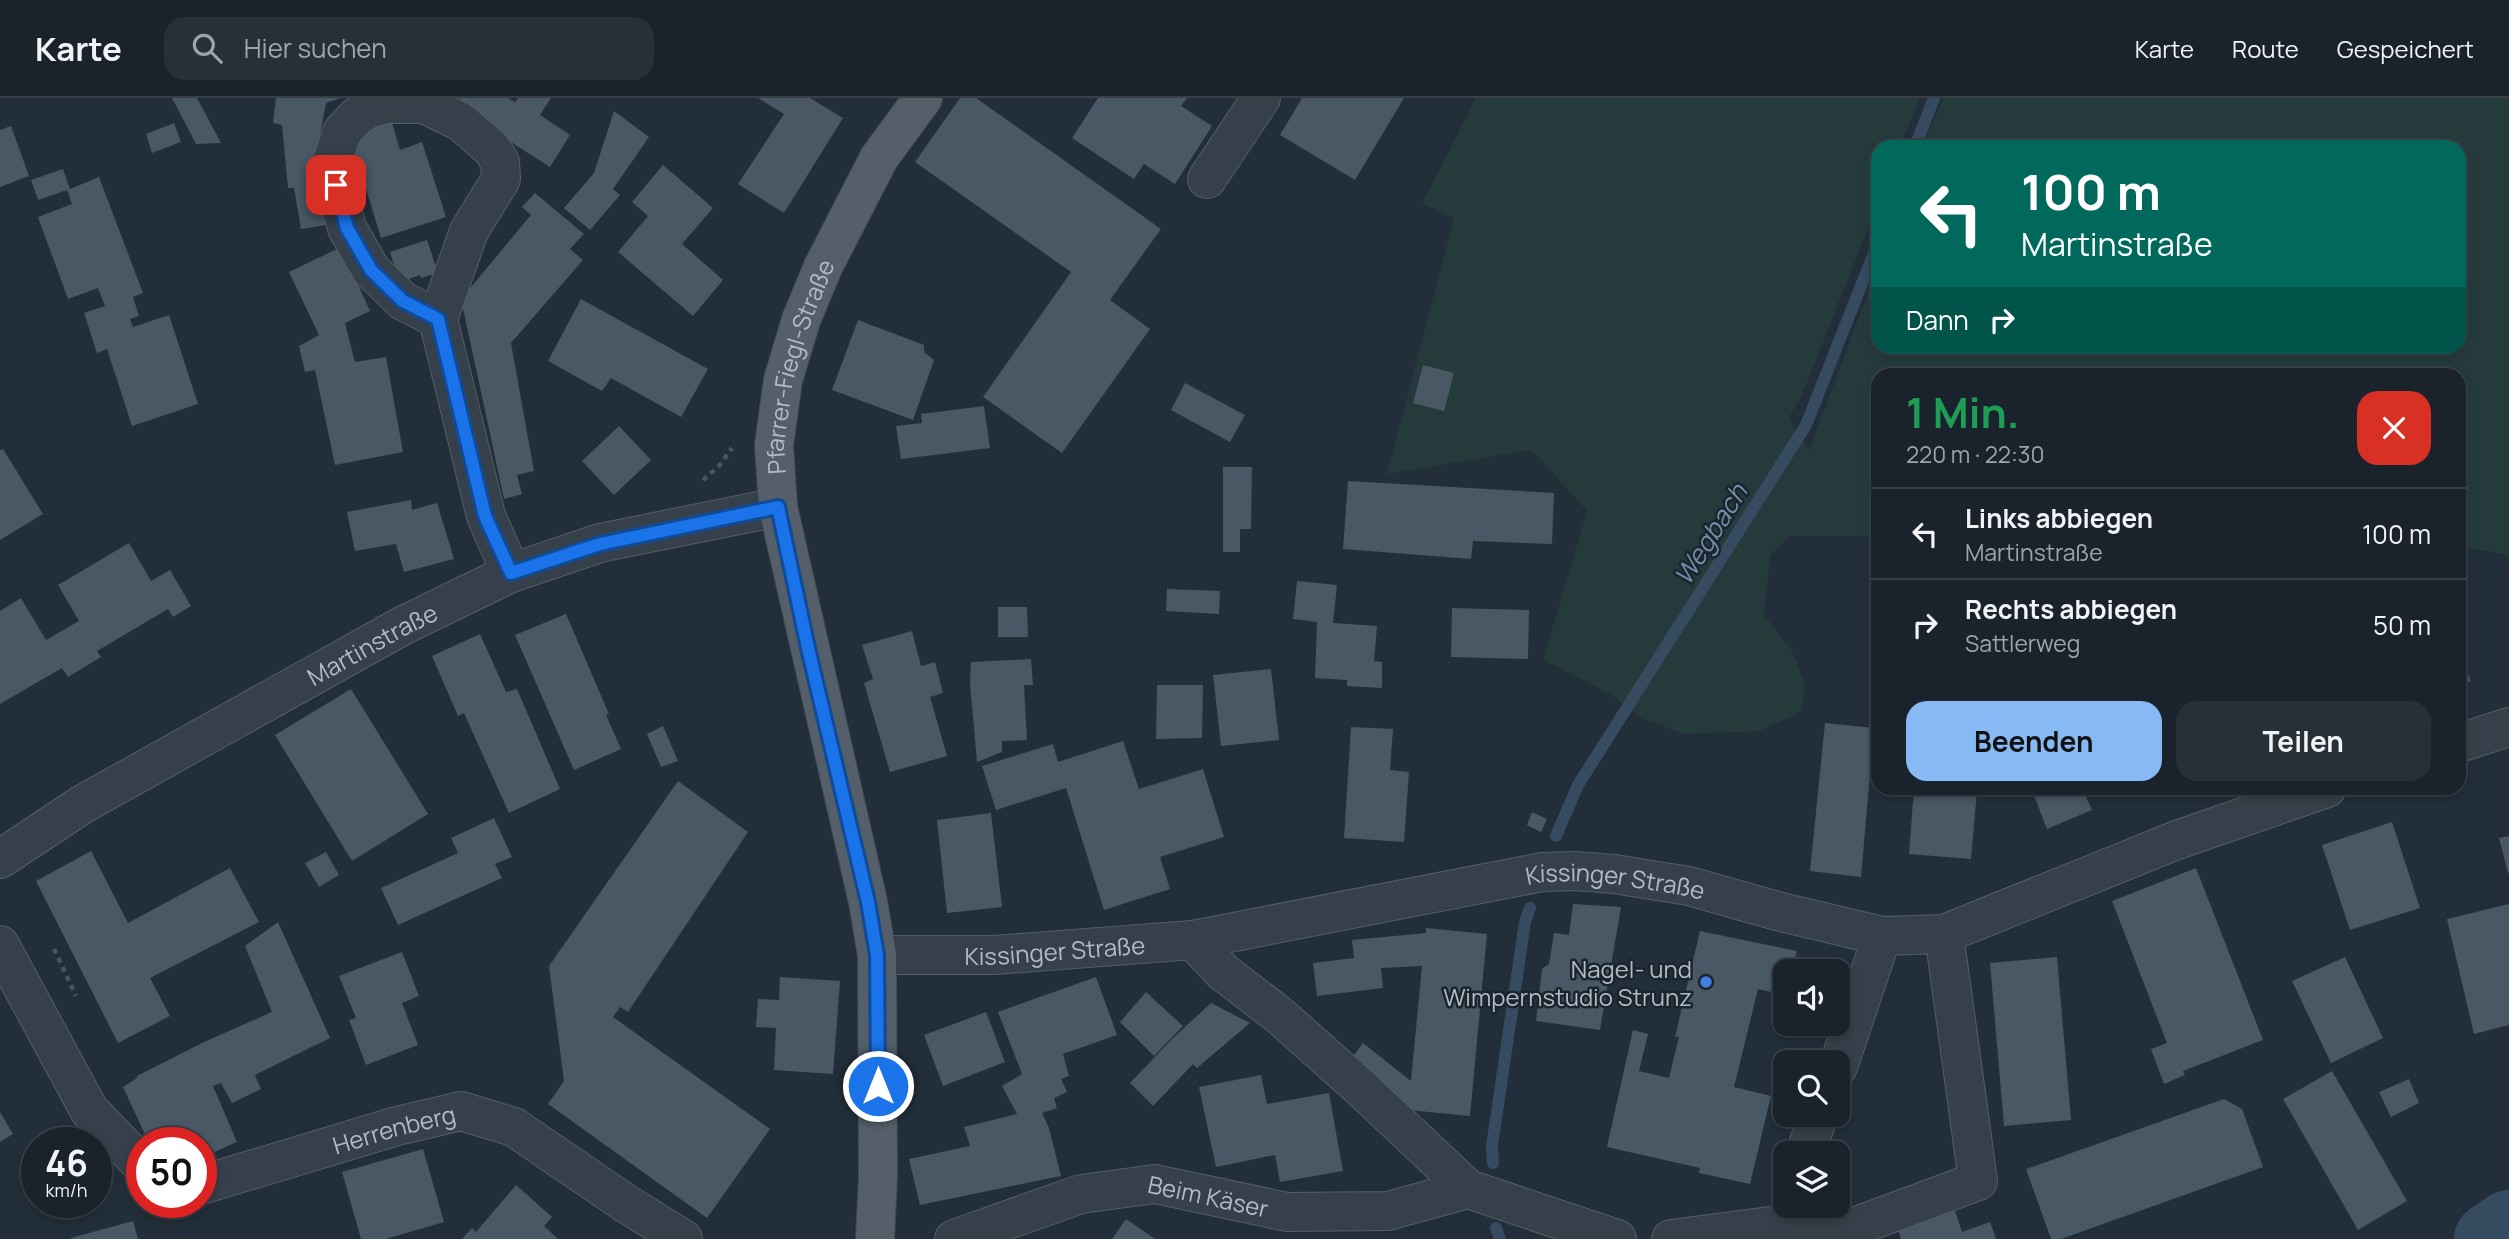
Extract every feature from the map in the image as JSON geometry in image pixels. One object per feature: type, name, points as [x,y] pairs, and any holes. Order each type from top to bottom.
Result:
[{"type":"main road","name":"Pfarrer-Fiegl-Straße","points":[[875,1239],[878,1163],[877,955],[868,902],[778,507],[774,444],[783,380],[801,320],[822,267],[879,158],[922,98]]},
{"type":"street","points":[[1207,178],[1261,98]]},
{"type":"street","points":[[438,319],[403,301],[371,270],[347,228],[336,185],[333,159],[342,132],[368,109],[387,104],[424,104],[461,122],[492,149],[500,162],[501,179],[469,231],[438,319],[485,516],[511,573]]},
{"type":"street","name":"Martinstraße","points":[[0,859],[83,804],[402,626],[511,573],[600,544],[778,507]]},
{"type":"street","points":[[2466,741],[2509,727]]},
{"type":"street","name":"Kissinger Straße","points":[[877,955],[995,955],[1193,940],[1542,872],[1575,871],[1614,874],[1689,886],[1777,911],[1882,936],[1944,934],[2178,840],[2307,795]]},
{"type":"street","points":[[1671,1239],[1779,1223],[1846,1230],[1978,1181],[1944,934]]},
{"type":"street","points":[[1844,1050],[1882,936]]},
{"type":"street","points":[[1193,940],[1223,972],[1279,1015],[1468,1189],[1617,1239]]},
{"type":"street","points":[[0,944],[89,1110],[126,1148]]},
{"type":"street","name":"Herrenberg","points":[[217,1180],[397,1126],[461,1111],[514,1127],[683,1239]]},
{"type":"street","name":"Beim Käser","points":[[954,1239],[1081,1194],[1155,1184],[1287,1212],[1388,1211],[1468,1189]]},
{"type":"green space","points":[[1476,98],[1920,98],[1903,140],[1871,140],[1871,221],[1800,400],[1789,417],[1809,451],[1871,285],[1871,354],[2466,354],[2466,140],[1925,140],[1944,98],[2509,98],[2509,563],[2505,554],[2466,548],[2466,368],[1871,368],[1871,536],[1789,536],[1770,556],[1764,615],[1791,649],[1805,683],[1802,711],[1759,731],[1684,734],[1641,718],[1610,694],[1543,660],[1587,511],[1532,450],[1387,474],[1454,218],[1422,204]]},
{"type":"building","points":[[172,98],[197,98],[221,143],[196,144]]},
{"type":"building","points":[[276,98],[341,98],[326,103],[318,146],[326,225],[301,229],[294,188],[288,188],[282,125],[273,123]]},
{"type":"building","points":[[459,98],[508,98],[515,102],[518,98],[551,98],[540,115],[570,135],[550,167],[478,121],[481,117]]},
{"type":"building","points":[[758,98],[810,98],[843,118],[784,213],[738,184],[784,114]]},
{"type":"building","points":[[960,98],[976,98],[1161,229],[1110,300],[1150,329],[1062,453],[983,397],[1071,272],[915,162]]},
{"type":"building","points":[[1098,98],[1187,98],[1181,106],[1212,126],[1175,184],[1144,164],[1134,179],[1072,138]]},
{"type":"building","points":[[1302,98],[1404,98],[1355,180],[1280,135]]},
{"type":"building","points":[[614,111],[649,137],[613,189],[620,195],[590,230],[564,208],[594,173]]},
{"type":"building","points":[[391,120],[400,150],[422,142],[446,217],[381,238],[351,140],[363,129]]},
{"type":"building","points":[[174,123],[181,142],[152,153],[146,134]]},
{"type":"building","points":[[11,126],[29,176],[0,187],[0,130]]},
{"type":"building","points":[[663,165],[713,208],[682,244],[723,280],[693,316],[618,252],[648,216],[632,202]]},
{"type":"building","points":[[63,169],[70,189],[99,177],[143,293],[133,297],[139,316],[130,319],[133,327],[169,315],[198,404],[132,426],[107,349],[97,353],[84,313],[105,306],[98,288],[68,299],[38,217],[72,204],[67,190],[38,200],[31,180]]},
{"type":"building","points":[[535,193],[584,234],[570,249],[583,260],[511,343],[534,471],[517,475],[522,494],[504,499],[461,299],[531,215],[522,207]]},
{"type":"building","points":[[427,240],[438,273],[421,278],[420,275],[400,282],[390,252]]},
{"type":"building","points":[[341,247],[370,311],[345,323],[355,362],[386,357],[403,452],[335,465],[315,370],[305,372],[299,346],[319,335],[289,272]]},
{"type":"building","points":[[581,299],[708,369],[681,417],[611,378],[602,391],[548,361]]},
{"type":"building","points":[[858,320],[924,345],[924,352],[934,360],[913,420],[832,390]]},
{"type":"building","points":[[1423,365],[1454,373],[1444,411],[1413,403]]},
{"type":"building","points":[[1185,383],[1245,415],[1230,442],[1171,410]]},
{"type":"building","points":[[984,406],[990,448],[901,459],[896,426],[922,423],[921,414]]},
{"type":"building","points":[[619,426],[651,460],[614,495],[582,461]]},
{"type":"building","points":[[3,449],[43,514],[0,540],[0,450]]},
{"type":"building","points":[[1223,467],[1252,467],[1251,529],[1240,529],[1240,552],[1223,552]]},
{"type":"building","points":[[1348,481],[1554,493],[1552,544],[1473,541],[1471,559],[1343,549]]},
{"type":"building","points":[[411,500],[412,510],[437,503],[454,559],[404,572],[396,544],[355,551],[347,512]]},
{"type":"building","points":[[129,543],[151,581],[170,570],[191,606],[173,617],[168,609],[97,651],[101,657],[68,677],[62,668],[0,704],[0,611],[21,598],[46,640],[79,621],[58,585]]},
{"type":"building","points":[[1297,581],[1337,585],[1333,623],[1377,626],[1374,661],[1382,662],[1382,688],[1347,686],[1347,680],[1315,678],[1317,622],[1293,619]]},
{"type":"building","points":[[1167,589],[1220,591],[1219,614],[1166,611]]},
{"type":"building","points":[[998,607],[1027,607],[1028,637],[998,637]]},
{"type":"building","points":[[1452,608],[1529,610],[1528,659],[1451,657]]},
{"type":"building","points":[[566,614],[621,749],[574,770],[515,635]]},
{"type":"building","points":[[912,631],[921,666],[935,662],[943,693],[930,697],[947,756],[890,772],[864,683],[873,679],[862,645]]},
{"type":"building","points":[[480,634],[506,692],[517,689],[560,789],[509,813],[464,713],[458,716],[432,656]]},
{"type":"building","points":[[1031,659],[1033,685],[1024,685],[1027,740],[1002,741],[1002,752],[977,762],[970,684],[971,662]]},
{"type":"building","points":[[1271,669],[1279,740],[1221,746],[1213,675]]},
{"type":"building","points":[[2466,670],[2471,681],[2466,684]]},
{"type":"building","points":[[1157,685],[1203,685],[1202,738],[1156,739]]},
{"type":"building","points":[[351,689],[428,814],[352,861],[275,735]]},
{"type":"building","points":[[1825,723],[1871,728],[1871,762],[1861,877],[1810,871]]},
{"type":"building","points":[[663,726],[678,761],[661,767],[647,734]]},
{"type":"building","points":[[1351,727],[1393,729],[1390,770],[1409,772],[1404,842],[1344,838]]},
{"type":"building","points":[[1123,741],[1139,789],[1203,769],[1224,837],[1160,857],[1170,889],[1104,910],[1066,788],[996,810],[982,766],[1053,744],[1058,762]]},
{"type":"building","points":[[678,781],[748,832],[628,1012],[620,1007],[613,1017],[770,1129],[707,1218],[548,1104],[564,1081],[549,966]]},
{"type":"building","points":[[1913,795],[1977,795],[1971,859],[1909,854]]},
{"type":"building","points":[[2034,795],[2085,795],[2092,810],[2047,829]]},
{"type":"building","points":[[1532,812],[1547,819],[1541,832],[1527,825]]},
{"type":"building","points":[[991,813],[1002,907],[947,913],[937,820]]},
{"type":"building","points":[[494,818],[512,857],[495,864],[502,878],[398,925],[381,888],[458,853],[451,838]]},
{"type":"building","points":[[2392,822],[2420,908],[2350,930],[2322,845]]},
{"type":"building","points":[[2509,836],[2509,873],[2508,873],[2499,838]]},
{"type":"building","points":[[91,851],[128,923],[230,868],[259,922],[150,978],[170,1016],[118,1043],[36,881]]},
{"type":"building","points":[[326,852],[339,875],[319,887],[305,863]]},
{"type":"building","points":[[2196,868],[2263,1040],[2183,1071],[2185,1075],[2164,1084],[2151,1049],[2167,1043],[2112,901]]},
{"type":"building","points":[[1573,904],[1621,907],[1600,1030],[1536,1021],[1542,969],[1549,964],[1554,933],[1569,935]]},
{"type":"building","points":[[2509,904],[2509,1025],[2474,1034],[2447,919]]},
{"type":"building","points":[[278,922],[330,1038],[255,1075],[261,1089],[232,1103],[221,1083],[213,1086],[237,1142],[217,1151],[217,1127],[142,1127],[123,1087],[137,1076],[202,1043],[272,1012],[245,946]]},
{"type":"building","points":[[1426,928],[1487,934],[1470,1116],[1408,1110],[1348,1063],[1363,1043],[1411,1081],[1422,966],[1381,968],[1383,988],[1317,996],[1313,963],[1354,958],[1352,940],[1426,933]]},
{"type":"building","points":[[1700,931],[1797,951],[1795,959],[1773,959],[1773,992],[1758,989],[1734,1087],[1771,1096],[1750,1184],[1699,1173],[1700,1168],[1607,1147],[1633,1030],[1648,1034],[1639,1071],[1669,1078],[1679,1037],[1675,1037]]},
{"type":"building","points":[[402,952],[419,996],[402,1003],[418,1045],[366,1065],[349,1020],[356,1018],[339,976]]},
{"type":"building","points":[[2057,957],[2071,1120],[2004,1126],[1990,963]]},
{"type":"building","points":[[2345,957],[2383,1038],[2331,1063],[2292,981]]},
{"type":"building","points":[[780,977],[840,981],[833,1074],[774,1070],[776,1028],[756,1027],[758,999],[779,1000]]},
{"type":"building","points":[[1096,977],[1117,1035],[1063,1054],[1069,1076],[1061,1079],[1067,1092],[1054,1098],[1057,1108],[1042,1113],[1049,1128],[1061,1176],[920,1205],[909,1159],[970,1146],[964,1127],[1017,1114],[1002,1086],[1022,1074],[998,1012]]},
{"type":"building","points":[[1146,992],[1183,1026],[1154,1056],[1120,1022]]},
{"type":"building","points":[[1211,1003],[1250,1023],[1197,1068],[1193,1064],[1153,1106],[1130,1083]]},
{"type":"building","points":[[986,1012],[1005,1062],[943,1086],[924,1035]]},
{"type":"building","points":[[2332,1071],[2407,1201],[2358,1230],[2283,1099]]},
{"type":"building","points":[[1261,1075],[1267,1104],[1329,1093],[1343,1171],[1280,1182],[1275,1155],[1216,1167],[1199,1087]]},
{"type":"building","points":[[2409,1079],[2419,1103],[2391,1117],[2379,1092]]},
{"type":"building","points":[[2224,1099],[2242,1109],[2263,1167],[2061,1239],[2051,1239],[2026,1169]]},
{"type":"building","points":[[0,1112],[13,1134],[0,1142]]},
{"type":"building","points":[[423,1149],[444,1222],[386,1239],[361,1239],[342,1172]]},
{"type":"building","points":[[516,1185],[552,1217],[544,1226],[558,1239],[462,1239],[472,1228],[476,1232]]},
{"type":"building","points":[[1955,1211],[1962,1232],[1990,1222],[1996,1239],[1901,1239],[1898,1229]]},
{"type":"building","points":[[1126,1219],[1155,1239],[1112,1239]]},
{"type":"building","points":[[133,1221],[138,1239],[71,1239],[71,1238]]},
{"type":"waterway","name":"Wegbach","points":[[1918,140],[1934,98]]},
{"type":"waterway","name":"Wegbach","points":[[1556,836],[1578,785],[1806,425],[1871,261]]},
{"type":"waterway","name":"Wegbach","points":[[1493,1163],[1492,1146],[1525,922],[1530,908]]},
{"type":"waterway","points":[[2490,1239],[2509,1226]]},
{"type":"waterway","name":"Wegbach","points":[[1496,1228],[1500,1239]]},
{"type":"place","name":"Nagel- und Wimpernstudio Strunz","points":[[1706,982]]},
{"type":"route","points":[[336,185],[347,228],[371,270],[403,301],[438,319],[485,516],[511,573],[600,544],[778,507],[868,902],[877,955],[878,1086]]}]
